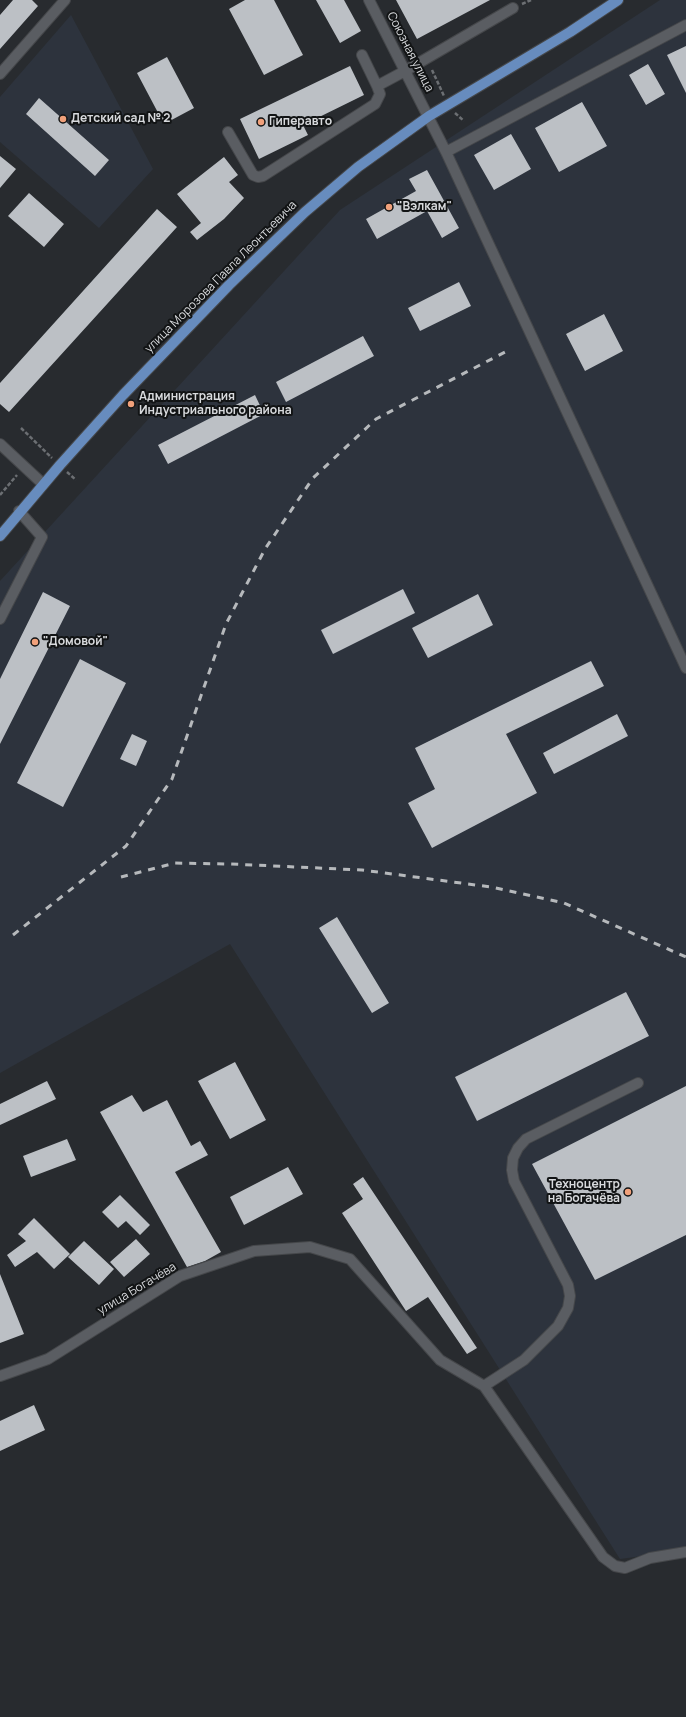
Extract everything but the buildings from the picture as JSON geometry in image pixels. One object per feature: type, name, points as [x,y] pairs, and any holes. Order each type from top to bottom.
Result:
[{"type":"main road","name":"улица Морозова Павла Леонтьевича","points":[[0,536],[19,511],[123,395],[229,285],[305,212],[358,167],[429,116],[570,32],[618,0]]},
{"type":"street","points":[[0,74],[65,0]]},
{"type":"street","name":"Союзная улица","points":[[369,0],[429,116],[686,668]]},
{"type":"street","points":[[377,86],[513,8]]},
{"type":"street","points":[[446,152],[686,25]]},
{"type":"street","points":[[228,132],[253,175],[258,177],[263,176],[374,104],[380,94],[362,55]]},
{"type":"street","points":[[0,444],[43,484]]},
{"type":"street","points":[[0,619],[42,537],[19,511]]},
{"type":"street","points":[[638,1082],[526,1139],[518,1148],[513,1158],[512,1170],[514,1181],[568,1285],[570,1296],[568,1308],[564,1318],[558,1326],[524,1360],[484,1386],[603,1557],[615,1566],[625,1568],[634,1566],[650,1558],[686,1552]]},
{"type":"street","name":"улица Богачёва","points":[[0,1376],[48,1359],[180,1276],[254,1251],[310,1247],[350,1259],[440,1360],[484,1386]]},
{"type":"path","points":[[22,428],[76,480]]},
{"type":"path","points":[[0,495],[24,467]]},
{"type":"shaded area","points":[[660,0],[686,0],[686,1550],[620,1559],[230,944],[0,1073],[0,581],[340,210]]},
{"type":"shaded area","name":"Детский сад № 2","points":[[71,15],[153,169],[99,228],[0,142],[0,97]]},
{"type":"railway","points":[[13,935],[126,846],[172,779],[226,624],[265,549],[313,478],[376,419],[507,351]]},
{"type":"railway","points":[[121,877],[175,863],[231,864],[362,870],[491,887],[564,903],[686,957]]},
{"type":"place","name":"Детский сад № 2","points":[[63,119]]},
{"type":"place","name":"Гиперавто","points":[[261,122]]},
{"type":"place","name":"\"Вэлкам\"","points":[[389,207]]},
{"type":"place","name":"Администрация Индустриального района","points":[[131,404]]},
{"type":"place","name":"\"Домовой\"","points":[[35,642]]},
{"type":"place","name":"Техноцентр на Богачёва","points":[[628,1192]]}]
